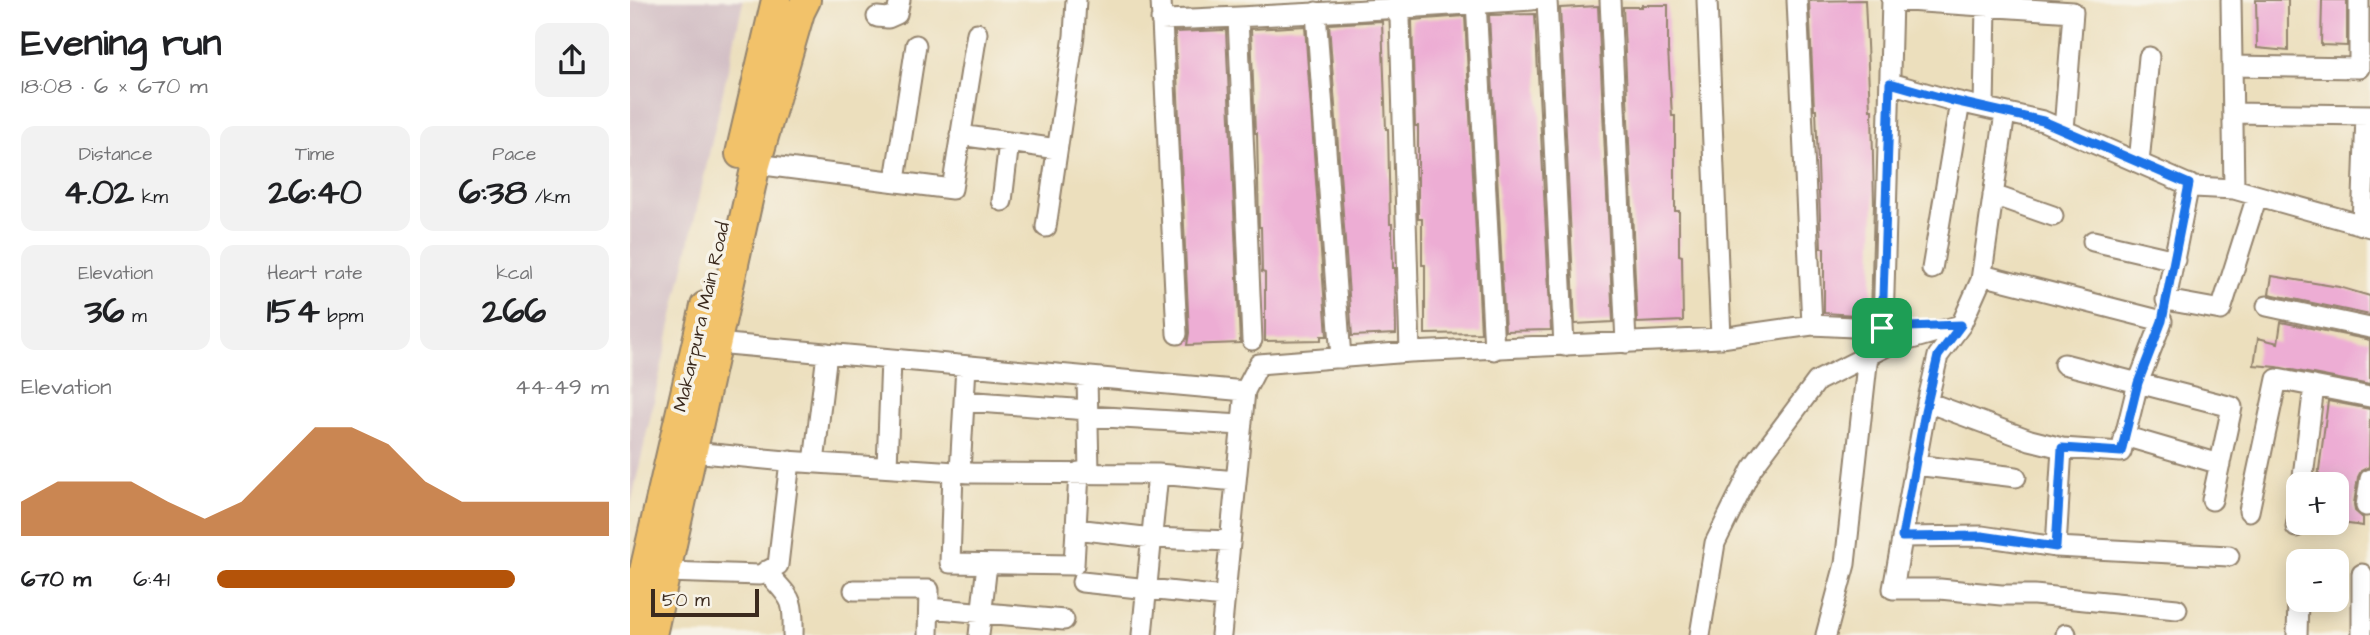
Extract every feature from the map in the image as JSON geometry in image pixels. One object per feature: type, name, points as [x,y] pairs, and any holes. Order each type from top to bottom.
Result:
[{"type":"highway","name":"Makarpura Main Road","points":[[652,635],[789,3]]},
{"type":"highway","name":"Makarpura Main Road","points":[[630,632],[789,3]]},
{"type":"street","points":[[877,17],[888,18],[897,14],[900,0]]},
{"type":"street","points":[[1046,227],[1074,36],[1076,0]]},
{"type":"street","points":[[1161,0],[1177,334]]},
{"type":"street","points":[[1161,20],[1238,18],[1403,4],[1532,0]]},
{"type":"street","points":[[1547,0],[1564,346]]},
{"type":"street","points":[[1610,0],[1626,343]]},
{"type":"street","points":[[1707,0],[1721,338]]},
{"type":"street","points":[[1797,0],[1812,325]]},
{"type":"street","points":[[1882,328],[1892,0],[2073,12],[2064,130]]},
{"type":"street","points":[[2231,0],[2234,189]]},
{"type":"street","points":[[2232,66],[2359,68],[2359,0]]},
{"type":"street","points":[[1476,2],[1494,350]]},
{"type":"street","points":[[1403,4],[1396,12],[1400,19],[1410,352]]},
{"type":"street","points":[[1984,107],[1986,6]]},
{"type":"street","points":[[1316,12],[1341,358]]},
{"type":"street","points":[[1238,18],[1251,340]]},
{"type":"street","points":[[755,164],[952,189],[977,33]]},
{"type":"street","points":[[895,180],[916,45]]},
{"type":"street","points":[[2139,163],[2149,57]]},
{"type":"street","points":[[1890,83],[2043,121],[2194,187],[2234,189],[2366,226],[2368,115],[2233,113]]},
{"type":"street","points":[[1932,269],[1960,102]]},
{"type":"street","points":[[2006,113],[1982,275],[1961,325],[1938,356],[1893,589],[2034,595],[2177,609]]},
{"type":"street","points":[[960,135],[1057,149]]},
{"type":"street","points":[[1002,201],[1009,142]]},
{"type":"street","points":[[1927,402],[2030,440],[2062,448],[2121,452],[2138,383],[2162,321],[2189,184]]},
{"type":"street","points":[[1993,195],[2053,216]]},
{"type":"street","points":[[2166,300],[2221,310],[2257,196]]},
{"type":"street","points":[[2093,241],[2175,260]]},
{"type":"street","points":[[1982,275],[2162,321]]},
{"type":"street","points":[[2267,306],[2370,328]]},
{"type":"street","points":[[1221,635],[1245,391],[1259,364],[1410,352],[1721,338],[1812,325],[1882,328],[1961,325]]},
{"type":"street","points":[[1700,635],[1715,543],[1752,468],[1817,381],[1887,345],[1961,325]]},
{"type":"street","points":[[716,343],[1245,391]]},
{"type":"street","points":[[814,463],[827,353]]},
{"type":"street","points":[[1826,635],[1845,564],[1868,355]]},
{"type":"street","points":[[887,467],[891,359]]},
{"type":"street","points":[[2064,364],[2232,407],[2211,500]]},
{"type":"street","points":[[967,366],[950,563],[1074,565],[1084,472],[1088,413],[1087,377]]},
{"type":"street","points":[[2249,511],[2277,379],[2370,397]]},
{"type":"street","points":[[2304,472],[2314,386]]},
{"type":"street","points":[[964,401],[1241,425]]},
{"type":"street","points":[[2124,436],[2220,464]]},
{"type":"street","points":[[2056,547],[2062,448]]},
{"type":"street","points":[[692,452],[957,472],[1158,474],[1236,481]]},
{"type":"street","points":[[666,572],[760,575],[778,565],[790,461]]},
{"type":"street","points":[[1915,465],[2016,477]]},
{"type":"street","points":[[1142,635],[1158,474]]},
{"type":"street","points":[[2366,506],[2370,479]]},
{"type":"street","points":[[1076,529],[1152,538],[1230,541]]},
{"type":"street","points":[[1902,537],[1982,536],[2056,547],[2229,556]]},
{"type":"street","points":[[979,635],[987,564]]},
{"type":"street","points":[[766,571],[792,600],[793,635]]},
{"type":"street","points":[[2362,574],[2362,635]]},
{"type":"street","points":[[1082,582],[1224,597]]},
{"type":"street","points":[[854,590],[929,590],[928,635]]},
{"type":"street","points":[[929,608],[1064,620]]},
{"type":"street","points":[[2298,612],[2298,635]]},
{"type":"shaded area","points":[[630,0],[743,2],[630,508]]},
{"type":"building","points":[[1865,0],[1872,110],[1874,205],[1871,316],[1824,313],[1824,248],[1821,248],[1809,1]]},
{"type":"building","points":[[2256,0],[2288,0],[2288,51],[2257,48]]},
{"type":"building","points":[[2322,0],[2347,0],[2347,46],[2321,45]]},
{"type":"building","points":[[1668,5],[1672,116],[1675,116],[1675,211],[1679,211],[1683,321],[1637,323],[1623,7]]},
{"type":"building","points":[[1598,6],[1613,322],[1575,324],[1560,8]]},
{"type":"building","points":[[1535,14],[1551,330],[1505,331],[1489,15]]},
{"type":"building","points":[[1465,16],[1481,333],[1425,334],[1425,265],[1422,265],[1422,219],[1418,219],[1418,126],[1415,126],[1412,20]]},
{"type":"building","points":[[1382,21],[1396,334],[1352,336],[1329,24]]},
{"type":"building","points":[[1305,26],[1327,336],[1321,336],[1321,340],[1265,341],[1265,273],[1262,272],[1259,227],[1251,29]]},
{"type":"building","points":[[1226,30],[1240,343],[1187,345],[1189,333],[1175,32]]},
{"type":"building","points":[[2272,276],[2339,287],[2370,296],[2370,315],[2269,294]]},
{"type":"building","points":[[2281,322],[2370,340],[2370,385],[2254,365],[2258,338],[2278,343]]},
{"type":"building","points":[[2328,401],[2370,409],[2369,467],[2361,471],[2358,477],[2354,504],[2355,511],[2363,518],[2363,526],[2349,524],[2349,472],[2319,472]]},
{"type":"route","points":[[1890,83],[2043,121],[2189,184],[2162,321],[2138,383],[2121,452],[2062,448],[2056,547],[1982,536],[1902,537],[1938,356],[1961,325],[1882,328],[1890,83]]}]
